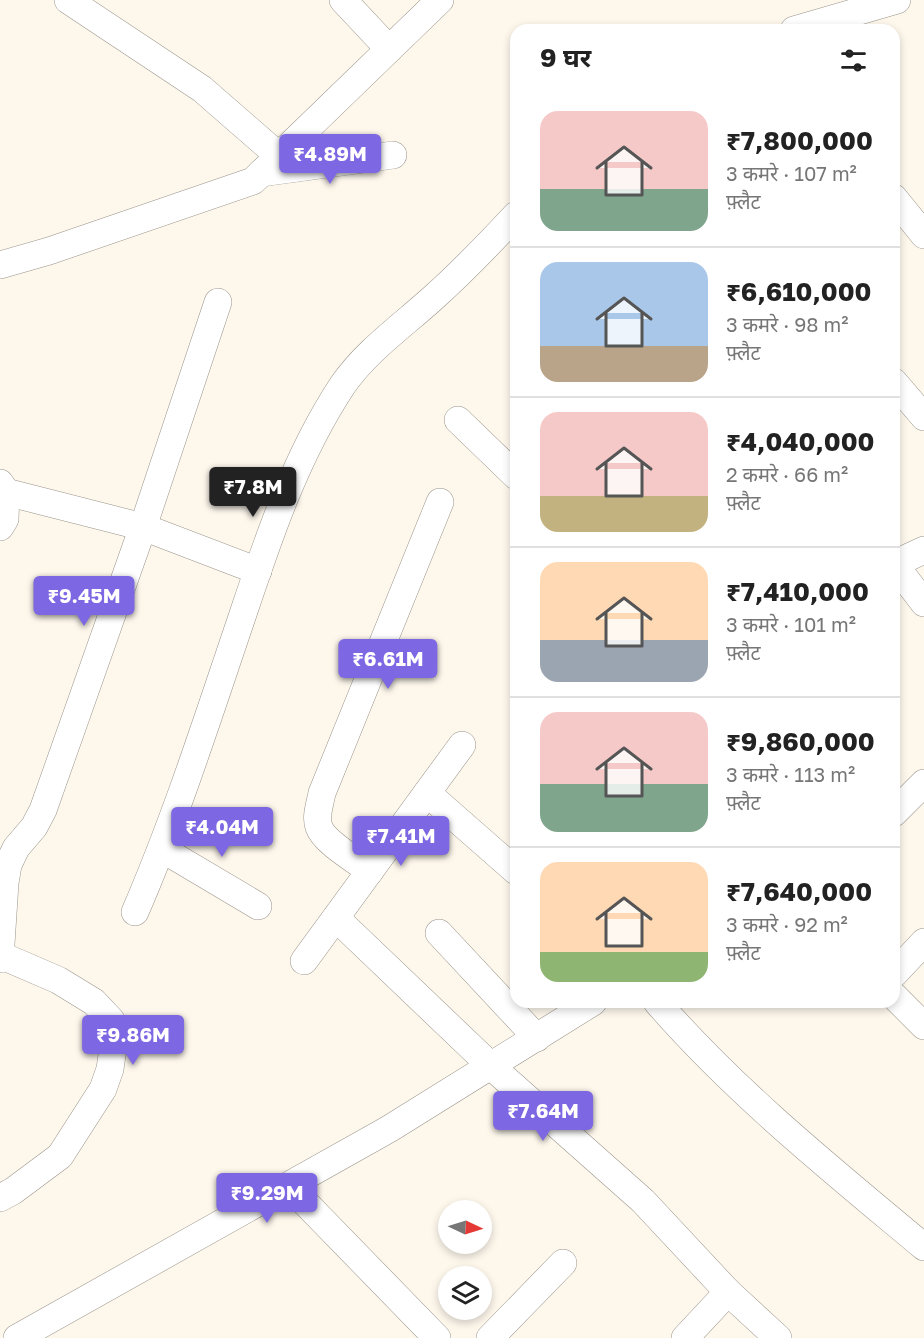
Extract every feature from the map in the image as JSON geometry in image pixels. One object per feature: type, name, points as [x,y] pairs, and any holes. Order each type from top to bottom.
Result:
[{"type":"street","points":[[68,0],[202,89],[270,165]]},
{"type":"street","points":[[343,0],[389,49]]},
{"type":"street","points":[[0,265],[49,251],[253,181],[440,0]]},
{"type":"street","points":[[815,24],[897,0]]},
{"type":"street","points":[[270,165],[393,154]]},
{"type":"street","points":[[900,205],[924,235]]},
{"type":"street","points":[[135,912],[162,849],[291,481],[323,417],[343,384],[371,353],[443,289],[510,221]]},
{"type":"street","points":[[0,1198],[60,1156],[103,1089],[110,1070],[114,1041],[111,1020],[94,1002],[58,980],[0,957],[5,883],[8,866],[16,848],[34,827],[43,810],[143,527],[218,302]]},
{"type":"street","points":[[900,389],[924,417]]},
{"type":"street","points":[[458,420],[510,470]]},
{"type":"street","points":[[0,526],[4,519],[3,488],[143,527],[258,571]]},
{"type":"street","points":[[370,871],[329,840],[319,828],[317,814],[322,794],[440,502]]},
{"type":"street","points":[[900,561],[924,550]]},
{"type":"street","points":[[900,572],[924,603]]},
{"type":"street","points":[[304,961],[462,745]]},
{"type":"street","points":[[900,807],[924,783]]},
{"type":"street","points":[[427,793],[510,867]]},
{"type":"street","points":[[162,849],[258,906]]},
{"type":"street","points":[[336,918],[492,1067],[643,1201],[728,1292],[778,1338]]},
{"type":"street","points":[[440,933],[537,1038]]},
{"type":"street","points":[[900,968],[924,942]]},
{"type":"street","points":[[900,1002],[924,1026]]},
{"type":"street","points":[[17,1338],[389,1129],[584,1008]]},
{"type":"street","points":[[662,1008],[693,1044],[826,1166],[924,1247]]},
{"type":"street","points":[[289,1186],[437,1338]]},
{"type":"street","points":[[490,1338],[563,1263]]},
{"type":"street","points":[[685,1338],[728,1292]]}]
